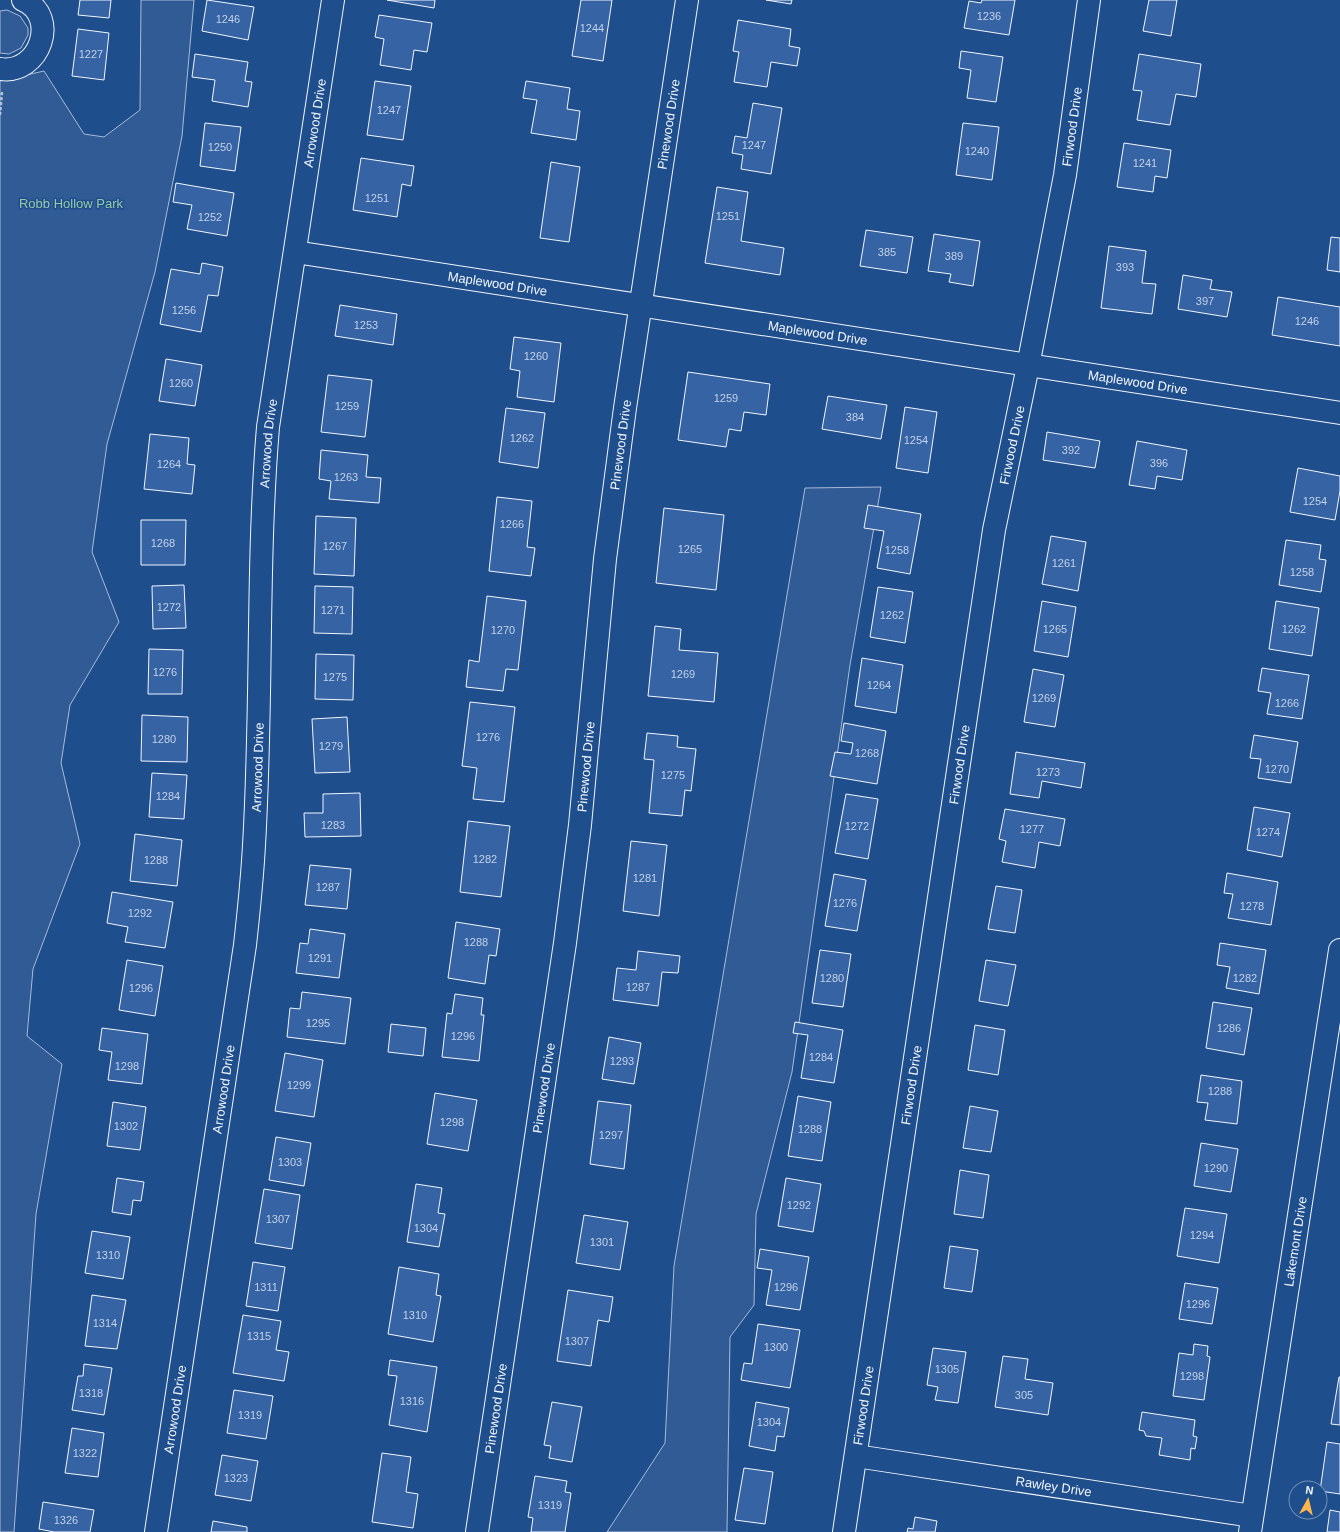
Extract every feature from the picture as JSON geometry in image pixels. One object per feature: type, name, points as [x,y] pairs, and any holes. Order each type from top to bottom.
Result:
[{"type":"street","points":[[0,69],[18,68],[31,60],[39,49],[43,36],[42,22],[36,10],[23,0]]},
{"type":"street","name":"Arrowood Drive","points":[[156,1532],[245,946],[253,862],[264,486],[268,427],[333,0]]},
{"type":"street","name":"Pinewood Drive","points":[[477,1532],[566,944],[580,825],[605,559],[625,408],[687,0]]},
{"type":"street","name":"Firwood Drive","points":[[844,1532],[994,530],[1065,175],[1089,0]]},
{"type":"street","name":"Maplewood Drive","points":[[295,252],[1340,413]]},
{"type":"street","name":"Lakemont Drive","points":[[1251,1524],[1340,950]]},
{"type":"street","name":"Rawley Drive","points":[[856,1456],[1251,1524]]},
{"type":"shaded area","name":"Robb Hollow Park","points":[[141,0],[194,0],[182,136],[155,272],[107,444],[92,552],[119,622],[70,705],[61,763],[80,844],[33,969],[27,1036],[62,1064],[36,1214],[14,1532],[0,1532],[0,81],[44,71],[84,134],[104,137],[140,110]]},
{"type":"shaded area","points":[[7,10],[20,16],[28,28],[28,35],[21,48],[9,54],[0,53],[0,11]]},
{"type":"shaded area","points":[[881,487],[850,665],[792,1072],[756,1214],[754,1305],[730,1337],[727,1532],[607,1532],[665,1443],[674,1266],[805,488]]},
{"type":"building","points":[[80,0],[111,0],[109,18],[78,15]]},
{"type":"building","points":[[207,0],[254,7],[248,40],[202,31]]},
{"type":"building","points":[[387,0],[435,0],[434,8]]},
{"type":"building","points":[[581,0],[612,0],[603,61],[572,56]]},
{"type":"building","points":[[766,0],[792,0],[791,4]]},
{"type":"building","points":[[982,0],[1015,0],[1009,35],[964,28],[969,1],[981,3]]},
{"type":"building","points":[[1149,0],[1177,0],[1171,36],[1143,31]]},
{"type":"building","points":[[379,15],[432,23],[427,52],[414,50],[411,70],[380,65],[384,39],[375,37]]},
{"type":"building","points":[[738,20],[791,29],[789,46],[800,48],[797,66],[771,62],[767,87],[734,82],[739,52],[733,51]]},
{"type":"building","points":[[78,29],[109,33],[104,80],[72,76]]},
{"type":"building","points":[[961,51],[1003,57],[996,102],[967,98],[971,70],[959,68]]},
{"type":"building","points":[[195,54],[248,62],[245,81],[252,82],[248,107],[212,101],[215,80],[192,77]]},
{"type":"building","points":[[1139,54],[1201,64],[1196,97],[1176,94],[1170,125],[1137,120],[1142,91],[1133,90]]},
{"type":"building","points":[[375,81],[411,86],[403,140],[367,135]]},
{"type":"building","points":[[526,81],[570,88],[567,109],[580,111],[576,140],[531,133],[537,100],[523,98]]},
{"type":"building","points":[[753,103],[782,108],[771,174],[741,169],[743,155],[732,153],[735,136],[747,138]]},
{"type":"building","points":[[205,123],[241,127],[235,171],[200,166]]},
{"type":"building","points":[[963,123],[999,127],[992,180],[956,175]]},
{"type":"building","points":[[1124,143],[1171,150],[1167,178],[1155,176],[1153,192],[1117,187]]},
{"type":"building","points":[[361,158],[414,166],[411,186],[402,184],[397,217],[353,210]]},
{"type":"building","points":[[551,162],[580,167],[569,242],[540,238]]},
{"type":"building","points":[[176,183],[234,193],[227,236],[187,229],[192,205],[173,202]]},
{"type":"building","points":[[717,187],[748,192],[741,241],[784,248],[780,275],[705,263]]},
{"type":"building","points":[[866,230],[913,237],[907,273],[860,266]]},
{"type":"building","points":[[934,234],[980,241],[973,286],[949,282],[951,274],[928,271]]},
{"type":"building","points":[[1331,237],[1340,238],[1340,272],[1327,270]]},
{"type":"building","points":[[1109,246],[1146,251],[1142,283],[1156,284],[1152,314],[1101,308]]},
{"type":"building","points":[[202,263],[223,267],[218,296],[208,295],[201,332],[160,324],[171,269],[200,274]]},
{"type":"building","points":[[1183,275],[1212,280],[1210,289],[1232,292],[1227,317],[1178,309]]},
{"type":"building","points":[[1278,297],[1340,307],[1340,346],[1272,335]]},
{"type":"building","points":[[340,305],[397,314],[393,345],[335,336]]},
{"type":"building","points":[[514,337],[561,343],[554,402],[517,397],[520,371],[510,369]]},
{"type":"building","points":[[166,359],[202,365],[195,406],[159,401]]},
{"type":"building","points":[[688,372],[770,384],[766,415],[744,412],[741,431],[729,429],[726,447],[678,440]]},
{"type":"building","points":[[328,375],[372,380],[365,437],[321,432]]},
{"type":"building","points":[[828,396],[887,405],[881,439],[822,429]]},
{"type":"building","points":[[905,407],[937,412],[928,473],[896,468]]},
{"type":"building","points":[[506,408],[545,413],[538,468],[499,462]]},
{"type":"building","points":[[1047,432],[1100,441],[1095,468],[1043,460]]},
{"type":"building","points":[[150,434],[189,438],[187,464],[195,465],[192,494],[144,489]]},
{"type":"building","points":[[1137,441],[1187,450],[1182,480],[1157,476],[1155,489],[1129,485]]},
{"type":"building","points":[[321,450],[368,455],[366,477],[381,478],[379,503],[329,499],[331,481],[319,479]]},
{"type":"building","points":[[1298,468],[1340,476],[1340,491],[1335,520],[1290,512]]},
{"type":"building","points":[[497,497],[532,501],[527,547],[535,548],[531,576],[489,571]]},
{"type":"building","points":[[868,505],[921,514],[910,574],[877,568],[884,531],[864,528]]},
{"type":"building","points":[[664,508],[724,515],[716,590],[656,583]]},
{"type":"building","points":[[316,516],[356,518],[354,576],[314,574]]},
{"type":"building","points":[[141,520],[186,520],[185,565],[141,565]]},
{"type":"building","points":[[1051,536],[1086,542],[1078,591],[1042,584]]},
{"type":"building","points":[[1286,540],[1321,545],[1319,559],[1326,560],[1321,592],[1279,585]]},
{"type":"building","points":[[184,585],[186,628],[153,629],[152,586]]},
{"type":"building","points":[[315,586],[353,587],[352,634],[314,633]]},
{"type":"building","points":[[878,587],[913,592],[905,643],[870,637]]},
{"type":"building","points":[[487,596],[526,601],[518,670],[506,669],[503,691],[466,687],[469,660],[479,662]]},
{"type":"building","points":[[1042,601],[1076,607],[1068,657],[1034,651]]},
{"type":"building","points":[[1276,601],[1319,608],[1312,656],[1269,649]]},
{"type":"building","points":[[655,626],[681,629],[679,650],[718,653],[714,702],[648,696]]},
{"type":"building","points":[[149,649],[183,650],[182,694],[148,694]]},
{"type":"building","points":[[316,654],[354,655],[353,700],[315,699]]},
{"type":"building","points":[[862,658],[903,665],[896,713],[855,706]]},
{"type":"building","points":[[1262,668],[1309,675],[1302,719],[1267,714],[1271,693],[1258,691]]},
{"type":"building","points":[[1033,669],[1064,675],[1055,727],[1024,722]]},
{"type":"building","points":[[470,702],[515,707],[504,802],[473,799],[477,768],[462,766]]},
{"type":"building","points":[[142,715],[188,717],[187,762],[141,761]]},
{"type":"building","points":[[347,717],[350,772],[315,773],[312,719]]},
{"type":"building","points":[[844,723],[886,731],[877,784],[830,776],[835,752],[851,754],[853,743],[841,741]]},
{"type":"building","points":[[647,733],[678,736],[677,747],[696,749],[691,791],[685,790],[682,816],[649,813],[654,760],[644,759]]},
{"type":"building","points":[[1254,735],[1298,742],[1291,783],[1258,778],[1261,759],[1250,758]]},
{"type":"building","points":[[1016,752],[1085,763],[1081,788],[1042,781],[1039,798],[1010,794]]},
{"type":"building","points":[[152,773],[187,775],[184,819],[149,817]]},
{"type":"building","points":[[360,793],[361,836],[305,837],[304,813],[323,813],[323,794]]},
{"type":"building","points":[[846,794],[878,799],[868,859],[835,853]]},
{"type":"building","points":[[1254,807],[1290,813],[1282,857],[1247,850]]},
{"type":"building","points":[[1005,809],[1065,819],[1060,846],[1039,842],[1035,868],[1002,862],[1006,841],[999,839]]},
{"type":"building","points":[[468,821],[510,826],[501,897],[460,892]]},
{"type":"building","points":[[135,834],[182,840],[177,886],[130,881]]},
{"type":"building","points":[[631,841],[667,845],[659,916],[623,911]]},
{"type":"building","points":[[310,865],[351,869],[347,909],[305,905]]},
{"type":"building","points":[[1227,873],[1278,882],[1271,925],[1228,918],[1233,894],[1224,893]]},
{"type":"building","points":[[834,874],[866,880],[857,931],[825,926]]},
{"type":"building","points":[[996,886],[1022,890],[1015,933],[988,929]]},
{"type":"building","points":[[112,892],[173,902],[165,948],[125,942],[128,927],[107,923]]},
{"type":"building","points":[[456,922],[500,929],[496,956],[489,955],[485,984],[448,978]]},
{"type":"building","points":[[310,929],[345,934],[339,978],[296,973],[300,943],[308,944]]},
{"type":"building","points":[[1220,943],[1266,950],[1259,994],[1226,988],[1230,967],[1217,965]]},
{"type":"building","points":[[820,950],[851,954],[843,1007],[812,1003]]},
{"type":"building","points":[[638,951],[680,956],[678,973],[662,972],[658,1006],[613,1000],[617,968],[636,970]]},
{"type":"building","points":[[127,960],[163,966],[155,1016],[119,1010]]},
{"type":"building","points":[[986,960],[1016,965],[1008,1006],[979,1001]]},
{"type":"building","points":[[302,992],[351,998],[345,1044],[287,1037],[290,1008],[300,1009]]},
{"type":"building","points":[[455,994],[483,998],[481,1015],[484,1015],[479,1061],[442,1057],[447,1013],[452,1014]]},
{"type":"building","points":[[1213,1002],[1252,1008],[1244,1055],[1206,1048]]},
{"type":"building","points":[[795,1022],[843,1030],[834,1083],[801,1078],[808,1035],[793,1033]]},
{"type":"building","points":[[391,1024],[426,1028],[423,1056],[388,1052]]},
{"type":"building","points":[[975,1025],[1005,1030],[998,1075],[968,1070]]},
{"type":"building","points":[[102,1028],[148,1034],[142,1084],[108,1080],[112,1052],[99,1050]]},
{"type":"building","points":[[609,1037],[641,1043],[634,1084],[602,1079]]},
{"type":"building","points":[[285,1053],[323,1060],[314,1117],[275,1111]]},
{"type":"building","points":[[1201,1075],[1242,1081],[1237,1124],[1205,1120],[1208,1103],[1197,1102]]},
{"type":"building","points":[[435,1093],[477,1100],[468,1151],[427,1144]]},
{"type":"building","points":[[798,1096],[831,1102],[822,1161],[788,1156]]},
{"type":"building","points":[[598,1101],[631,1105],[624,1169],[590,1164]]},
{"type":"building","points":[[113,1102],[146,1107],[140,1150],[107,1146]]},
{"type":"building","points":[[970,1106],[998,1111],[991,1152],[963,1148]]},
{"type":"building","points":[[276,1137],[311,1143],[304,1186],[269,1180]]},
{"type":"building","points":[[1201,1143],[1238,1149],[1231,1192],[1194,1186]]},
{"type":"building","points":[[960,1170],[989,1175],[983,1218],[954,1214]]},
{"type":"building","points":[[117,1178],[144,1182],[141,1201],[133,1200],[131,1215],[112,1212]]},
{"type":"building","points":[[786,1178],[821,1184],[813,1232],[778,1226]]},
{"type":"building","points":[[416,1184],[442,1188],[438,1213],[445,1214],[439,1247],[407,1242]]},
{"type":"building","points":[[264,1189],[300,1195],[292,1249],[255,1243]]},
{"type":"building","points":[[1185,1208],[1227,1214],[1219,1263],[1177,1256]]},
{"type":"building","points":[[584,1215],[628,1222],[620,1270],[576,1263]]},
{"type":"building","points":[[92,1231],[130,1237],[123,1279],[85,1273]]},
{"type":"building","points":[[950,1246],[978,1250],[972,1292],[944,1288]]},
{"type":"building","points":[[760,1249],[809,1257],[800,1310],[766,1305],[772,1270],[757,1268]]},
{"type":"building","points":[[253,1262],[285,1267],[278,1311],[246,1306]]},
{"type":"building","points":[[399,1267],[439,1274],[436,1295],[441,1296],[433,1342],[388,1334]]},
{"type":"building","points":[[1185,1283],[1218,1288],[1212,1324],[1179,1319]]},
{"type":"building","points":[[568,1290],[613,1297],[609,1322],[598,1320],[591,1366],[557,1361]]},
{"type":"building","points":[[92,1295],[126,1300],[117,1349],[85,1346]]},
{"type":"building","points":[[243,1315],[281,1321],[276,1350],[289,1352],[284,1381],[233,1373]]},
{"type":"building","points":[[758,1324],[800,1330],[790,1388],[741,1380],[744,1363],[752,1364]]},
{"type":"building","points":[[1194,1344],[1208,1346],[1207,1356],[1210,1357],[1204,1400],[1173,1396],[1179,1353],[1193,1355]]},
{"type":"building","points":[[933,1348],[966,1352],[958,1403],[935,1400],[938,1387],[927,1385]]},
{"type":"building","points":[[1003,1356],[1028,1359],[1025,1379],[1053,1383],[1048,1415],[995,1407]]},
{"type":"building","points":[[390,1360],[437,1367],[427,1432],[389,1425],[397,1376],[388,1375]]},
{"type":"building","points":[[84,1364],[112,1368],[104,1415],[72,1410],[78,1376],[83,1376]]},
{"type":"building","points":[[1340,1377],[1340,1425],[1331,1424]]},
{"type":"building","points":[[234,1390],[273,1396],[266,1439],[227,1433]]},
{"type":"building","points":[[552,1402],[582,1407],[572,1462],[549,1458],[551,1446],[544,1445]]},
{"type":"building","points":[[756,1402],[789,1408],[784,1437],[777,1436],[775,1451],[749,1446]]},
{"type":"building","points":[[1142,1412],[1195,1420],[1193,1436],[1197,1437],[1195,1449],[1191,1448],[1190,1460],[1159,1455],[1162,1438],[1146,1436],[1144,1431],[1139,1430]]},
{"type":"building","points":[[72,1428],[104,1433],[98,1477],[65,1473]]},
{"type":"building","points":[[1327,1442],[1340,1444],[1340,1494],[1328,1492],[1328,1480],[1322,1480]]},
{"type":"building","points":[[382,1453],[411,1457],[406,1492],[418,1494],[413,1528],[372,1522]]},
{"type":"building","points":[[222,1455],[258,1461],[251,1501],[215,1495]]},
{"type":"building","points":[[744,1468],[773,1472],[765,1524],[735,1520]]},
{"type":"building","points":[[535,1476],[567,1481],[565,1492],[571,1493],[565,1532],[531,1532],[533,1518],[528,1517]]},
{"type":"building","points":[[43,1502],[94,1510],[90,1532],[54,1532],[39,1529]]},
{"type":"building","points":[[1330,1510],[1340,1512],[1340,1532],[1327,1532]]},
{"type":"building","points":[[915,1517],[937,1521],[935,1532],[907,1532],[908,1528],[913,1529]]},
{"type":"building","points":[[213,1521],[247,1527],[247,1532],[211,1532]]}]
